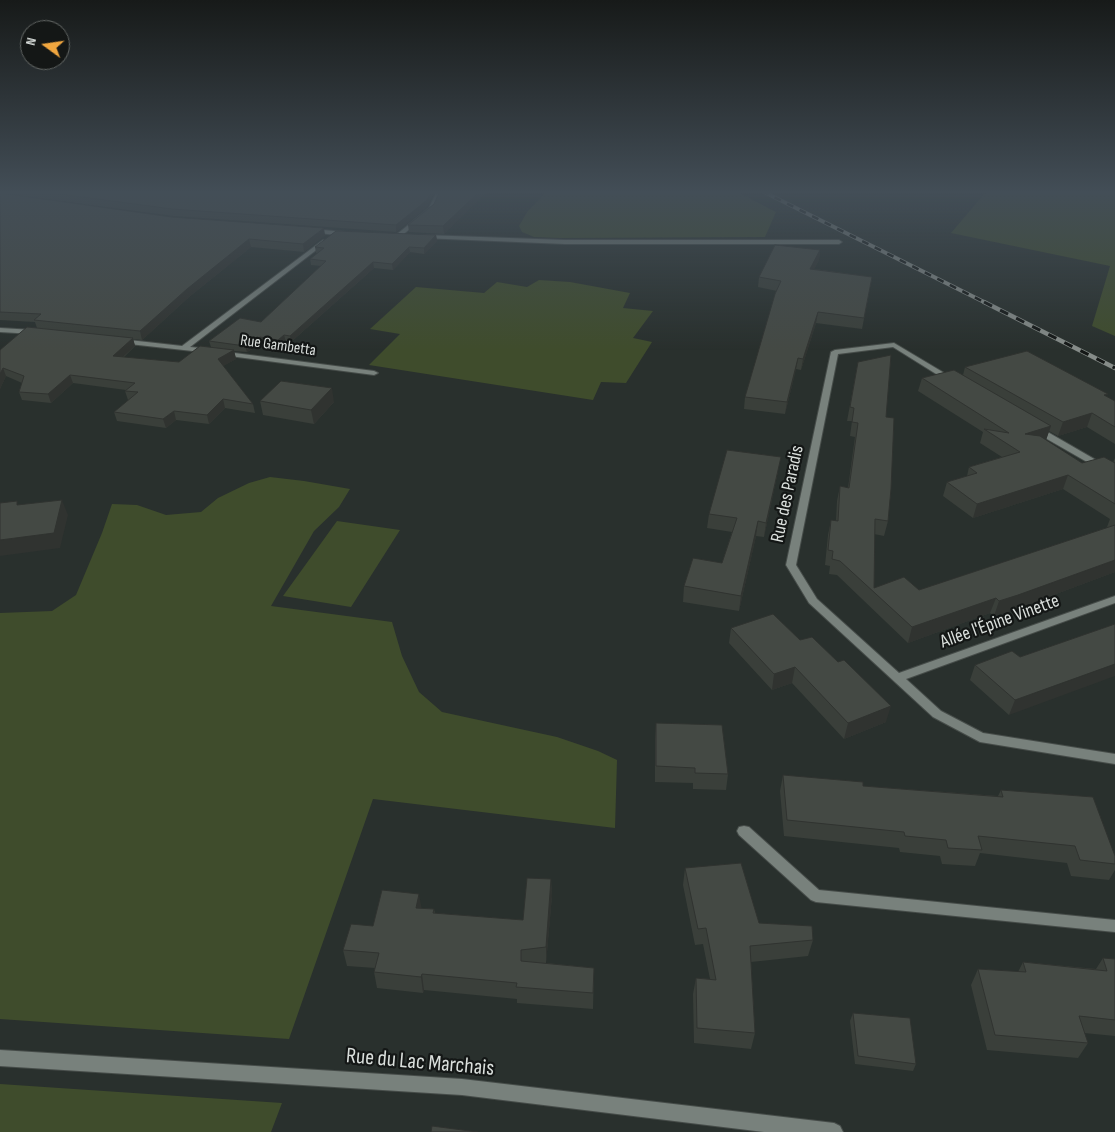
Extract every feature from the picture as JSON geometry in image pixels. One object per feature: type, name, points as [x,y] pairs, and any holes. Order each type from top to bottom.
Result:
[{"type":"street","points":[[184,348],[321,244]]},
{"type":"street","points":[[0,330],[40,332]]},
{"type":"street","name":"Rue Gambetta","points":[[107,340],[184,348],[374,373]]},
{"type":"street","name":"Rue des Paradis","points":[[962,385],[894,345],[835,352],[792,565],[813,601],[937,714],[980,737],[1115,759]]},
{"type":"street","points":[[1030,425],[1115,475]]},
{"type":"street","name":"Allée l'Épine Vinette","points":[[897,678],[1115,598]]},
{"type":"street","points":[[744,831],[816,896],[1115,926]]},
{"type":"street","name":"Rue du Lac Marchais","points":[[0,1058],[462,1087],[834,1132]]},
{"type":"green space","points":[[1003,244],[1115,244],[1115,336],[1092,326],[1110,266]]},
{"type":"green space","points":[[539,280],[570,282],[630,293],[623,308],[653,311],[633,338],[652,342],[626,383],[601,382],[593,400],[369,365],[400,334],[370,329],[416,287],[484,293],[497,282],[527,287]]},
{"type":"green space","points":[[270,477],[350,489],[339,507],[314,531],[271,606],[392,622],[402,656],[419,692],[442,712],[557,737],[598,751],[617,760],[615,828],[373,799],[289,1039],[0,1019],[0,613],[52,611],[76,595],[112,504],[137,505],[166,515],[201,512],[218,498],[249,483]]},
{"type":"green space","points":[[337,521],[400,530],[351,607],[283,596]]},
{"type":"green space","points":[[0,1084],[282,1103],[271,1132],[0,1132]]},
{"type":"building","points":[[0,244],[243,244],[187,289],[140,331],[34,320],[41,314],[0,312]]},
{"type":"building","points":[[319,244],[428,244],[424,248],[409,247],[392,264],[373,262],[290,336],[284,335],[278,340],[260,337],[245,346],[209,341],[240,318],[261,322],[326,261],[310,259],[324,248],[315,247]]},
{"type":"building","points":[[775,245],[820,250],[810,269],[872,277],[864,318],[818,312],[803,359],[798,358],[787,402],[745,397],[775,294],[781,281],[759,277]]},
{"type":"building","points":[[27,327],[133,338],[113,356],[179,362],[200,346],[234,350],[218,359],[253,404],[223,399],[207,415],[174,411],[163,419],[114,412],[138,392],[125,391],[135,383],[70,375],[48,394],[19,392],[24,376],[3,368],[0,374],[0,350]]},
{"type":"building","points":[[1027,351],[1108,394],[1104,395],[1115,401],[1115,427],[1092,413],[1063,422],[965,367]]},
{"type":"building","points":[[891,355],[886,417],[894,418],[891,489],[888,521],[875,519],[874,588],[904,577],[919,590],[1115,525],[1115,560],[1018,595],[999,601],[996,598],[912,627],[840,561],[832,559],[833,551],[828,550],[831,520],[838,521],[840,486],[849,488],[858,423],[852,422],[854,408],[850,407],[858,362]]},
{"type":"building","points":[[954,370],[1051,426],[1025,434],[1040,436],[1082,463],[1104,457],[1115,463],[1115,504],[1068,475],[977,504],[947,482],[977,473],[969,467],[1020,452],[984,429],[1009,433],[922,378]]},
{"type":"building","points":[[281,381],[332,388],[311,410],[260,401]]},
{"type":"building","points":[[727,450],[781,457],[766,523],[758,521],[741,596],[684,586],[693,558],[722,563],[737,518],[709,514]]},
{"type":"building","points":[[62,500],[54,533],[0,540],[0,503],[17,501],[17,505]]},
{"type":"building","points":[[773,614],[800,640],[812,637],[838,662],[844,660],[891,706],[848,723],[795,667],[774,674],[731,628]]},
{"type":"building","points":[[1115,624],[1115,664],[1015,700],[975,665],[1012,651],[1020,657]]},
{"type":"building","points":[[656,723],[722,725],[728,774],[695,773],[695,768],[656,766]]},
{"type":"building","points":[[783,775],[863,782],[863,786],[1003,797],[1001,790],[1093,797],[1115,856],[1115,864],[1080,860],[1075,846],[978,836],[982,850],[948,848],[946,840],[905,836],[904,832],[787,820]]},
{"type":"building","points":[[741,863],[759,923],[812,926],[813,940],[750,946],[755,1033],[697,1028],[696,978],[716,980],[706,928],[698,929],[685,868]]},
{"type":"building","points":[[527,878],[551,879],[546,947],[521,950],[521,961],[594,968],[593,993],[516,987],[517,983],[422,974],[421,977],[374,972],[379,953],[343,950],[351,924],[373,926],[382,890],[419,894],[416,908],[434,909],[433,913],[523,920]]},
{"type":"building","points":[[1103,958],[1115,959],[1115,1020],[1079,1016],[1088,1043],[995,1035],[978,969],[1026,972],[1023,962],[1107,971]]},
{"type":"building","points":[[853,1013],[910,1018],[916,1064],[858,1056]]},
{"type":"building","points":[[432,1126],[478,1132],[431,1132]]},
{"type":"railway","points":[[868,244],[984,302]]},
{"type":"railway","points":[[984,302],[1115,368]]}]
